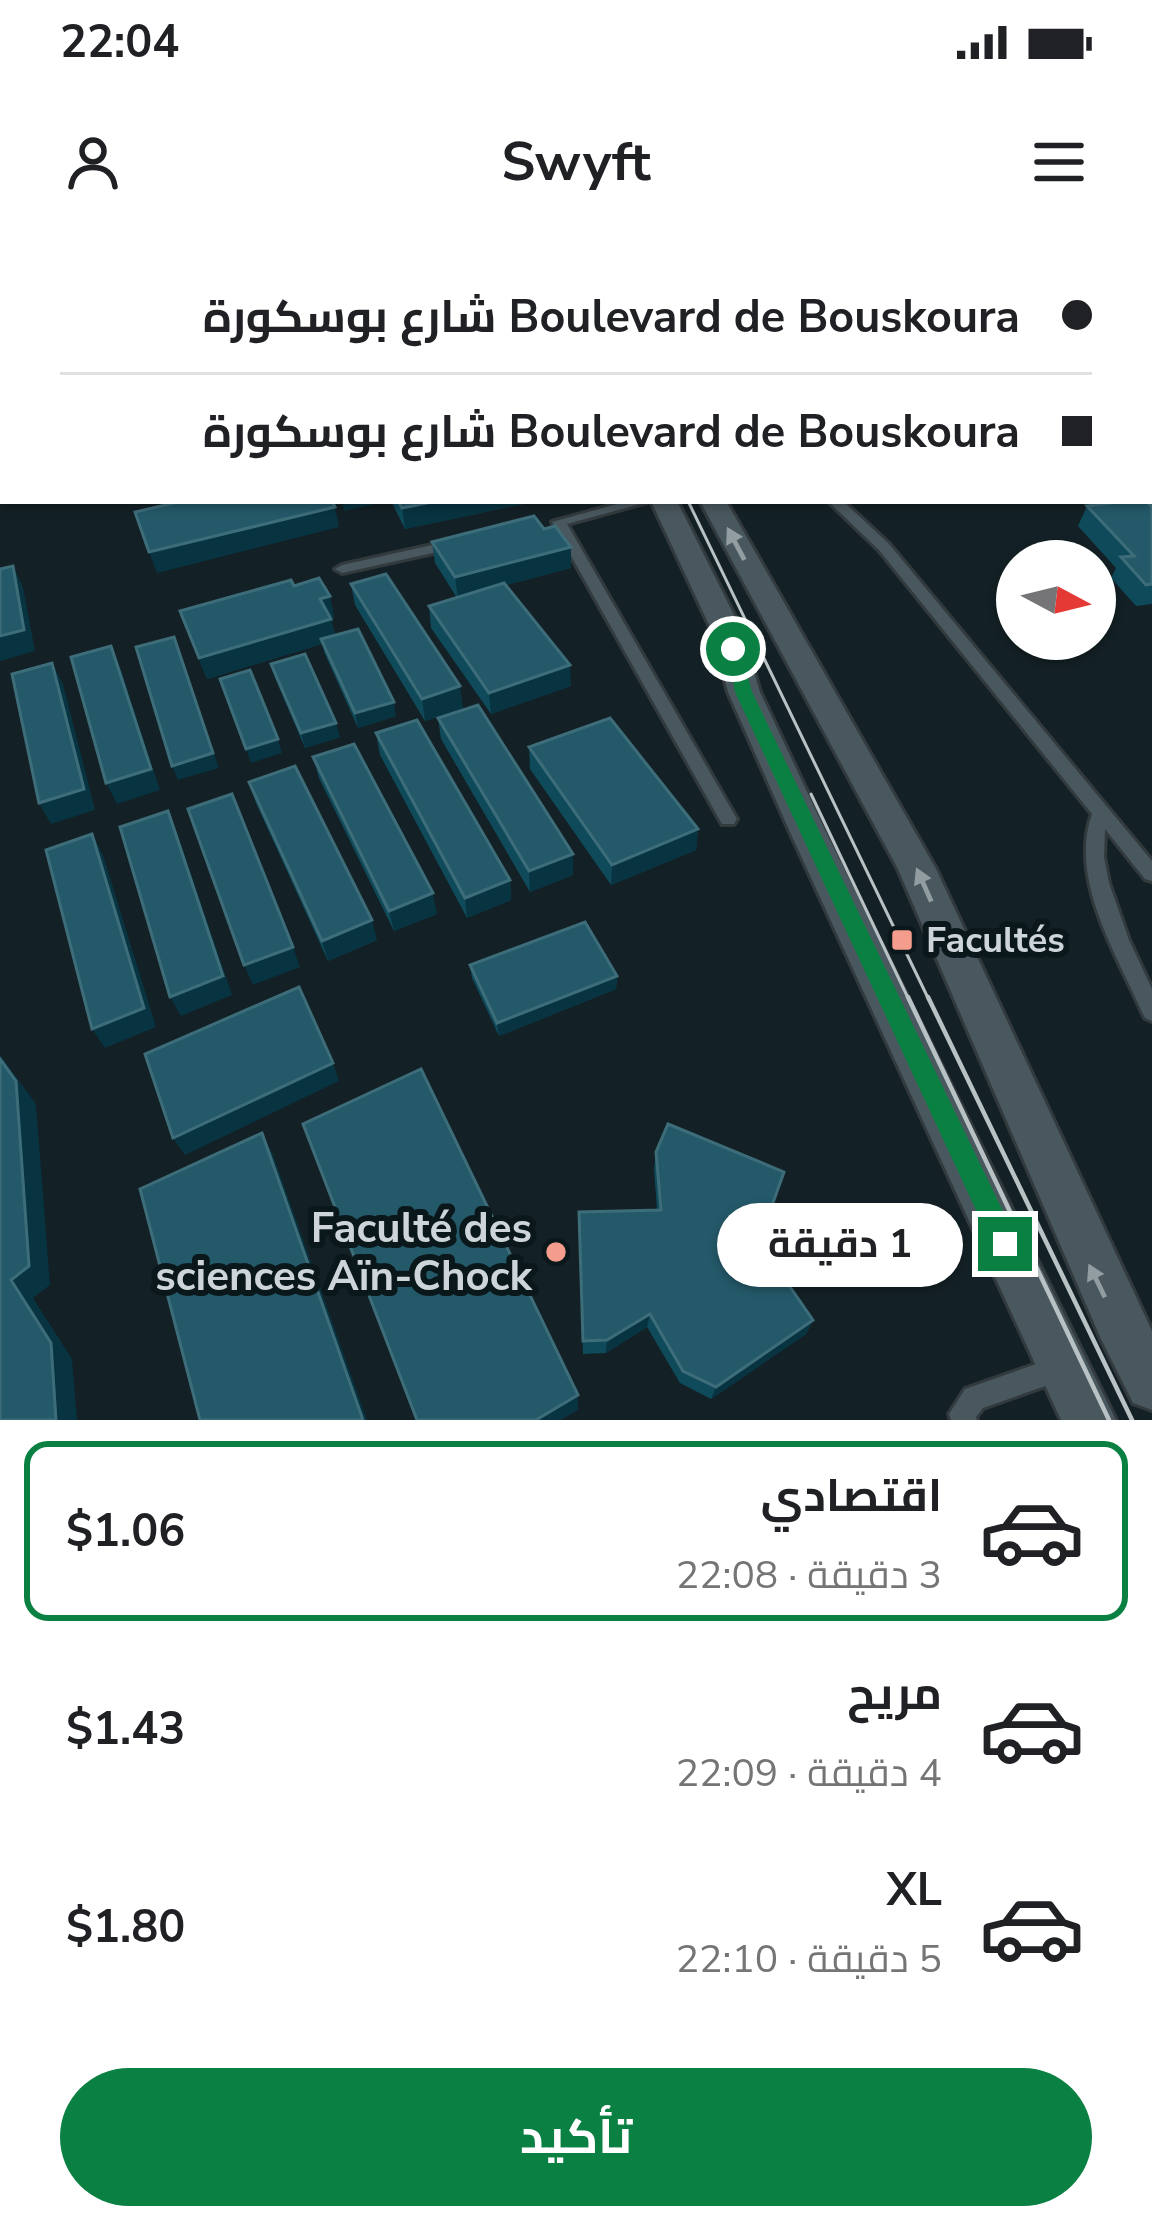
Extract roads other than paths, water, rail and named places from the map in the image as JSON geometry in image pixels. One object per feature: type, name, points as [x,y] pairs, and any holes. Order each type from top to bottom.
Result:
[{"type":"street","points":[[665,504],[726,629],[752,710],[1089,1420]]},
{"type":"street","points":[[715,504],[779,627],[839,719],[917,868],[1098,1286],[1152,1384]]},
{"type":"lane","points":[[538,526],[632,504]]},
{"type":"lane","points":[[838,504],[884,547],[1152,874]]},
{"type":"lane","points":[[559,522],[728,819]]},
{"type":"lane","points":[[343,568],[472,541]]},
{"type":"lane","points":[[1102,812],[1091,840],[1097,877],[1152,1012]]},
{"type":"lane","points":[[964,1420],[962,1414],[974,1399],[1064,1367]]},
{"type":"tram line","points":[[689,504],[929,1000]]},
{"type":"tram line","points":[[811,794],[909,1000]]},
{"type":"tram line","points":[[908,997],[1109,1420]]},
{"type":"tram line","points":[[928,997],[1132,1420]]},
{"type":"place","name":"Facultés","points":[[902,940]]},
{"type":"place","name":"Faculté des sciences Aïn-Chock","points":[[556,1252]]}]
